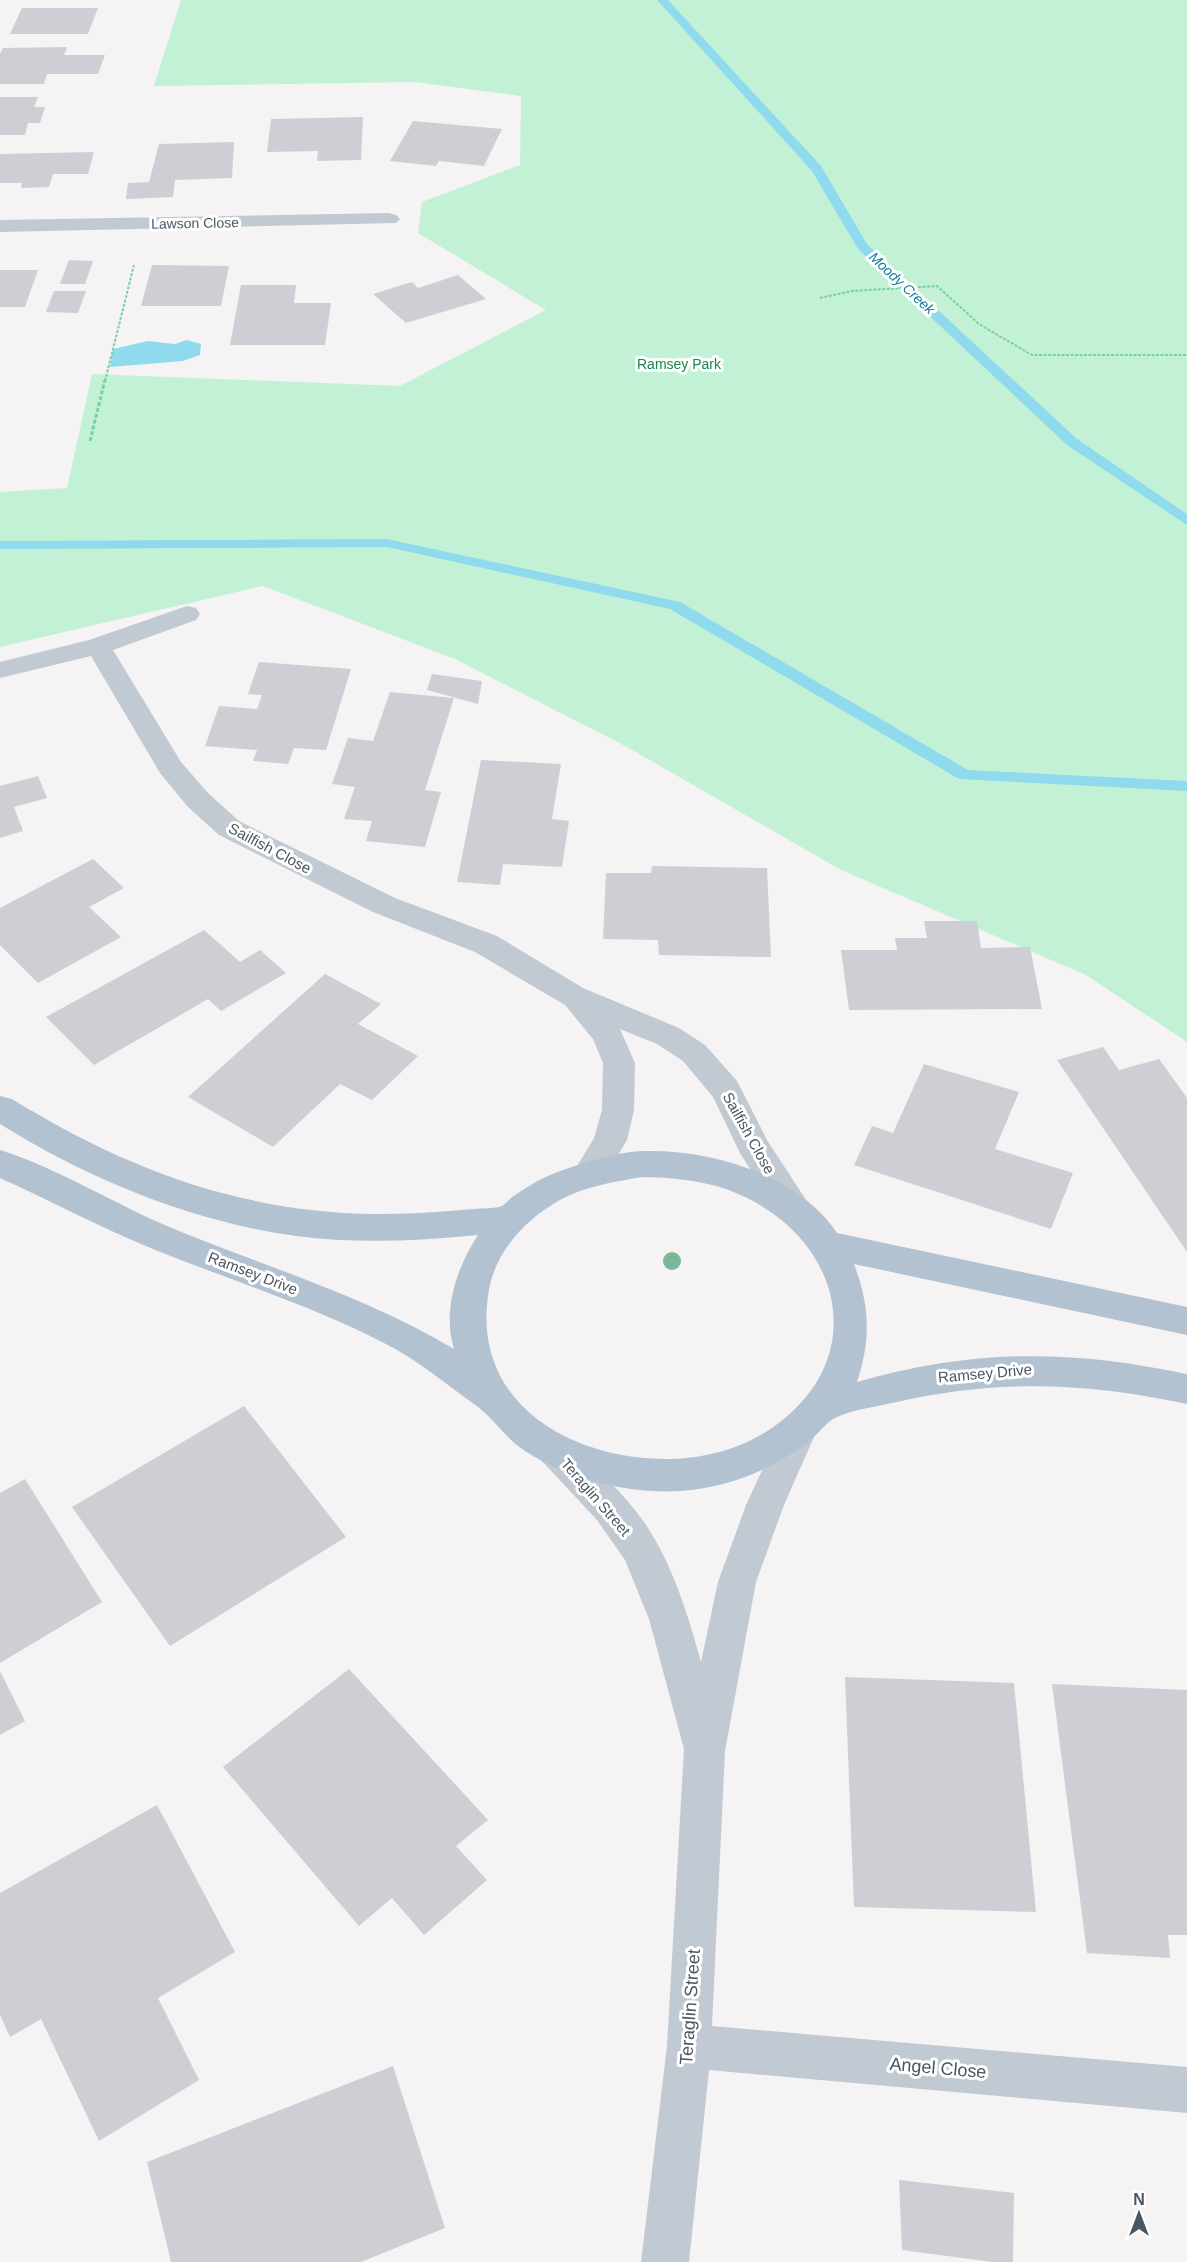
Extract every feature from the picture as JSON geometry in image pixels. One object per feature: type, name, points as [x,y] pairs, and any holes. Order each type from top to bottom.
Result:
[{"type":"main road","points":[[0,1108],[26,1125],[108,1165],[210,1204],[295,1222],[382,1228],[460,1225],[511,1218]]},
{"type":"main road","name":"Ramsey Drive","points":[[0,1163],[160,1238],[339,1306],[396,1332],[446,1362],[496,1401]]},
{"type":"main road","points":[[642,1164],[697,1167],[748,1184],[794,1209],[828,1245],[847,1284],[853,1326],[844,1369],[810,1418],[757,1456],[707,1472],[654,1475],[601,1468],[553,1448],[520,1428],[496,1401],[471,1354],[466,1305],[480,1258],[511,1218],[547,1191],[590,1173],[642,1164]]},
{"type":"main road","points":[[828,1245],[1187,1321]]},
{"type":"main road","name":"Ramsey Drive","points":[[810,1418],[928,1378],[986,1370],[1044,1368],[1098,1372],[1187,1389]]},
{"type":"street","name":"Lawson Close","points":[[0,226],[389,219]]},
{"type":"street","points":[[0,670],[98,646],[188,614]]},
{"type":"street","name":"Sailfish Close","points":[[98,646],[170,767],[198,800],[229,828],[289,860],[384,905],[486,944],[572,996],[668,1036],[694,1053],[726,1090],[753,1146],[794,1209]]},
{"type":"street","name":"Sailfish Close","points":[[572,996],[607,1034],[619,1063],[618,1110],[609,1140],[590,1173]]},
{"type":"street","name":"Teraglin Street","points":[[665,2262],[689,2046],[704,1751],[738,1582],[765,1505],[810,1418]]},
{"type":"street","name":"Teraglin Street","points":[[553,1448],[615,1517],[639,1548],[671,1630],[704,1751]]},
{"type":"street","name":"Angel Close","points":[[689,2046],[1187,2090]]},
{"type":"path","points":[[90,441],[145,224]]},
{"type":"path","points":[[820,298],[852,291],[937,286],[979,324],[1032,355],[1111,352],[1187,356]]},
{"type":"green space","name":"Ramsey Park","points":[[181,0],[1187,0],[1187,1042],[1086,975],[841,870],[629,748],[455,659],[263,586],[0,647],[0,492],[67,488],[92,374],[400,386],[546,310],[418,233],[422,202],[520,165],[521,96],[415,82],[154,86]]},
{"type":"water","points":[[187,340],[201,344],[200,355],[183,361],[110,367],[113,349],[148,341],[175,344]]},
{"type":"building","points":[[22,8],[98,8],[88,34],[10,34]]},
{"type":"building","points":[[67,47],[64,55],[105,55],[98,74],[47,74],[44,84],[0,84],[0,54],[3,48]]},
{"type":"building","points":[[0,97],[38,97],[34,107],[45,107],[40,123],[28,123],[25,135],[0,135]]},
{"type":"building","points":[[363,117],[361,160],[317,161],[318,151],[267,152],[271,119]]},
{"type":"building","points":[[413,121],[502,129],[484,166],[439,161],[436,166],[390,161]]},
{"type":"building","points":[[234,142],[232,178],[175,180],[173,197],[126,199],[128,183],[149,182],[159,144]]},
{"type":"building","points":[[94,152],[88,174],[53,174],[49,187],[21,188],[22,183],[0,183],[0,154]]},
{"type":"building","points":[[69,260],[93,261],[85,284],[60,284]]},
{"type":"building","points":[[152,265],[229,266],[221,306],[141,306]]},
{"type":"building","points":[[0,270],[38,270],[25,307],[0,307]]},
{"type":"building","points":[[458,275],[486,299],[406,323],[373,294],[412,282],[418,288]]},
{"type":"building","points":[[241,285],[296,285],[294,303],[331,303],[325,345],[230,345]]},
{"type":"building","points":[[54,291],[86,291],[78,313],[46,312]]},
{"type":"building","points":[[259,662],[351,669],[326,750],[294,748],[288,764],[253,761],[257,750],[205,746],[219,706],[257,709],[262,695],[248,694]]},
{"type":"building","points":[[432,674],[482,681],[478,704],[427,690]]},
{"type":"building","points":[[390,692],[454,698],[425,790],[441,792],[425,847],[366,841],[372,821],[344,819],[355,787],[332,784],[348,738],[373,741]]},
{"type":"building","points":[[481,760],[561,764],[552,819],[569,821],[562,867],[503,864],[500,885],[457,882]]},
{"type":"building","points":[[38,776],[47,798],[14,807],[23,831],[0,838],[0,786]]},
{"type":"building","points":[[93,859],[124,888],[89,907],[121,937],[38,983],[0,945],[0,908]]},
{"type":"building","points":[[652,866],[767,868],[771,957],[659,955],[658,940],[603,939],[606,873],[651,873]]},
{"type":"building","points":[[924,921],[977,921],[981,948],[1030,947],[1042,1009],[849,1010],[841,950],[897,950],[895,938],[927,938]]},
{"type":"building","points":[[204,930],[240,962],[260,950],[286,973],[221,1011],[208,999],[94,1065],[46,1017]]},
{"type":"building","points":[[325,974],[381,1004],[358,1024],[418,1056],[372,1100],[340,1084],[273,1147],[188,1097]]},
{"type":"building","points":[[1103,1047],[1119,1070],[1159,1059],[1187,1098],[1187,1252],[1057,1060]]},
{"type":"building","points":[[924,1064],[1019,1092],[995,1149],[1073,1173],[1051,1229],[854,1165],[872,1126],[893,1133]]},
{"type":"building","points":[[244,1406],[346,1537],[170,1646],[72,1507]]},
{"type":"building","points":[[25,1479],[102,1602],[0,1663],[0,1493]]},
{"type":"building","points":[[349,1669],[488,1820],[456,1846],[487,1880],[424,1935],[392,1898],[359,1926],[223,1767]]},
{"type":"building","points":[[0,1671],[25,1721],[0,1735]]},
{"type":"building","points":[[845,1677],[1014,1683],[1036,1912],[854,1907]]},
{"type":"building","points":[[1052,1684],[1187,1690],[1187,1935],[1168,1935],[1170,1958],[1087,1953]]},
{"type":"building","points":[[157,1805],[235,1952],[158,1998],[199,2080],[99,2141],[41,2019],[10,2037],[0,2015],[0,1893]]},
{"type":"building","points":[[393,2066],[445,2228],[361,2262],[171,2262],[147,2162]]},
{"type":"building","points":[[899,2180],[1014,2193],[1013,2262],[992,2262],[902,2250]]},
{"type":"waterway","name":"Moody Creek","points":[[662,0],[817,169],[862,246],[1072,442],[1187,521]]},
{"type":"waterway","points":[[0,545],[387,543],[675,605],[816,690],[965,775],[1187,786]]}]
